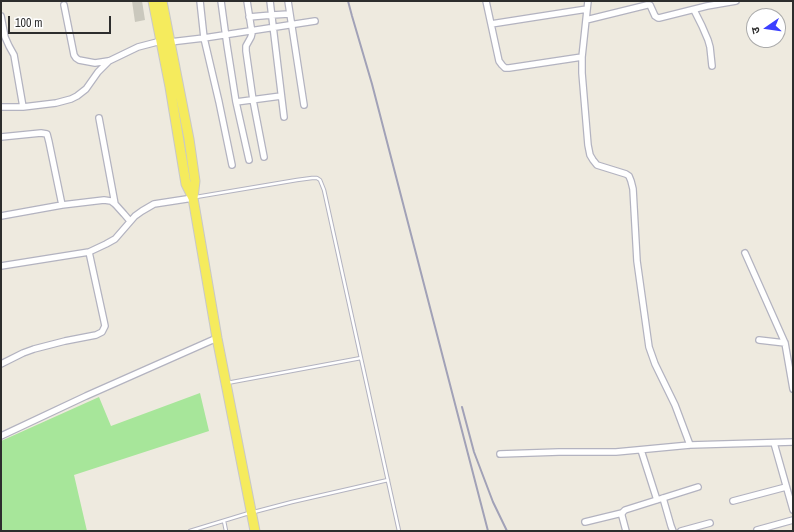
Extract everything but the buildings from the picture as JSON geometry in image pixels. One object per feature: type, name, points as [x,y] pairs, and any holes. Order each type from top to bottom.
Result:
[{"type":"main road","points":[[153,1],[165,41]]},
{"type":"main road","points":[[162,1],[170,87],[186,184],[194,198],[217,338],[254,531]]},
{"type":"street","points":[[200,1],[204,38],[232,165]]},
{"type":"street","points":[[221,1],[236,102],[249,160]]},
{"type":"street","points":[[246,1],[251,31],[251,37],[246,46],[246,51],[253,100],[264,157]]},
{"type":"street","points":[[270,1],[284,117]]},
{"type":"street","points":[[288,1],[304,105]]},
{"type":"street","points":[[486,1],[499,61],[505,68],[582,57]]},
{"type":"street","points":[[588,1],[582,57],[582,88],[590,155],[597,165],[626,174],[632,181],[637,261],[649,347],[655,364],[675,405],[690,445]]},
{"type":"street","points":[[586,20],[645,5],[650,5],[655,16],[659,18],[707,6],[736,1]]},
{"type":"street","points":[[64,5],[74,55],[79,60],[95,63],[109,61],[138,47],[165,41],[204,38],[315,21]]},
{"type":"street","points":[[490,24],[587,9]]},
{"type":"street","points":[[694,10],[708,40],[712,66]]},
{"type":"street","points":[[248,17],[289,14]]},
{"type":"street","points":[[1,16],[6,41],[14,55],[23,107]]},
{"type":"street","points":[[1,107],[23,107],[64,102],[77,96],[86,89],[98,72],[109,61]]},
{"type":"street","points":[[236,102],[281,96]]},
{"type":"street","points":[[99,118],[115,204]]},
{"type":"street","points":[[1,137],[41,133],[47,134],[62,205]]},
{"type":"street","points":[[1,266],[89,252],[115,239],[130,221],[142,211],[154,204],[194,198]]},
{"type":"street","points":[[1,216],[62,205],[111,200],[130,221]]},
{"type":"street","points":[[1,364],[34,349],[96,335],[102,332],[105,326],[89,252]]},
{"type":"street","points":[[745,253],[785,343],[793,389]]},
{"type":"street","points":[[1,436],[86,396],[217,338]]},
{"type":"street","points":[[759,340],[785,343]]},
{"type":"street","points":[[500,454],[616,452],[690,445],[793,442]]},
{"type":"street","points":[[774,443],[793,510]]},
{"type":"street","points":[[641,450],[673,531]]},
{"type":"street","points":[[733,501],[786,486]]},
{"type":"street","points":[[585,522],[622,513],[625,510],[698,487]]},
{"type":"street","points":[[622,513],[626,531]]},
{"type":"street","points":[[757,530],[793,520]]},
{"type":"street","points":[[681,531],[710,523]]},
{"type":"lane","points":[[194,198],[297,180],[312,178],[317,178],[320,180],[324,190],[399,531]]},
{"type":"lane","points":[[226,383],[361,358]]},
{"type":"lane","points":[[190,531],[292,502],[388,480]]},
{"type":"lane","points":[[224,521],[226,531]]},
{"type":"green space","points":[[200,393],[209,431],[74,475],[87,531],[1,531],[1,441],[99,397],[111,426]]},
{"type":"railway","points":[[348,1],[372,84],[488,531]]},
{"type":"railway","points":[[462,407],[474,452],[493,502],[507,531]]}]
